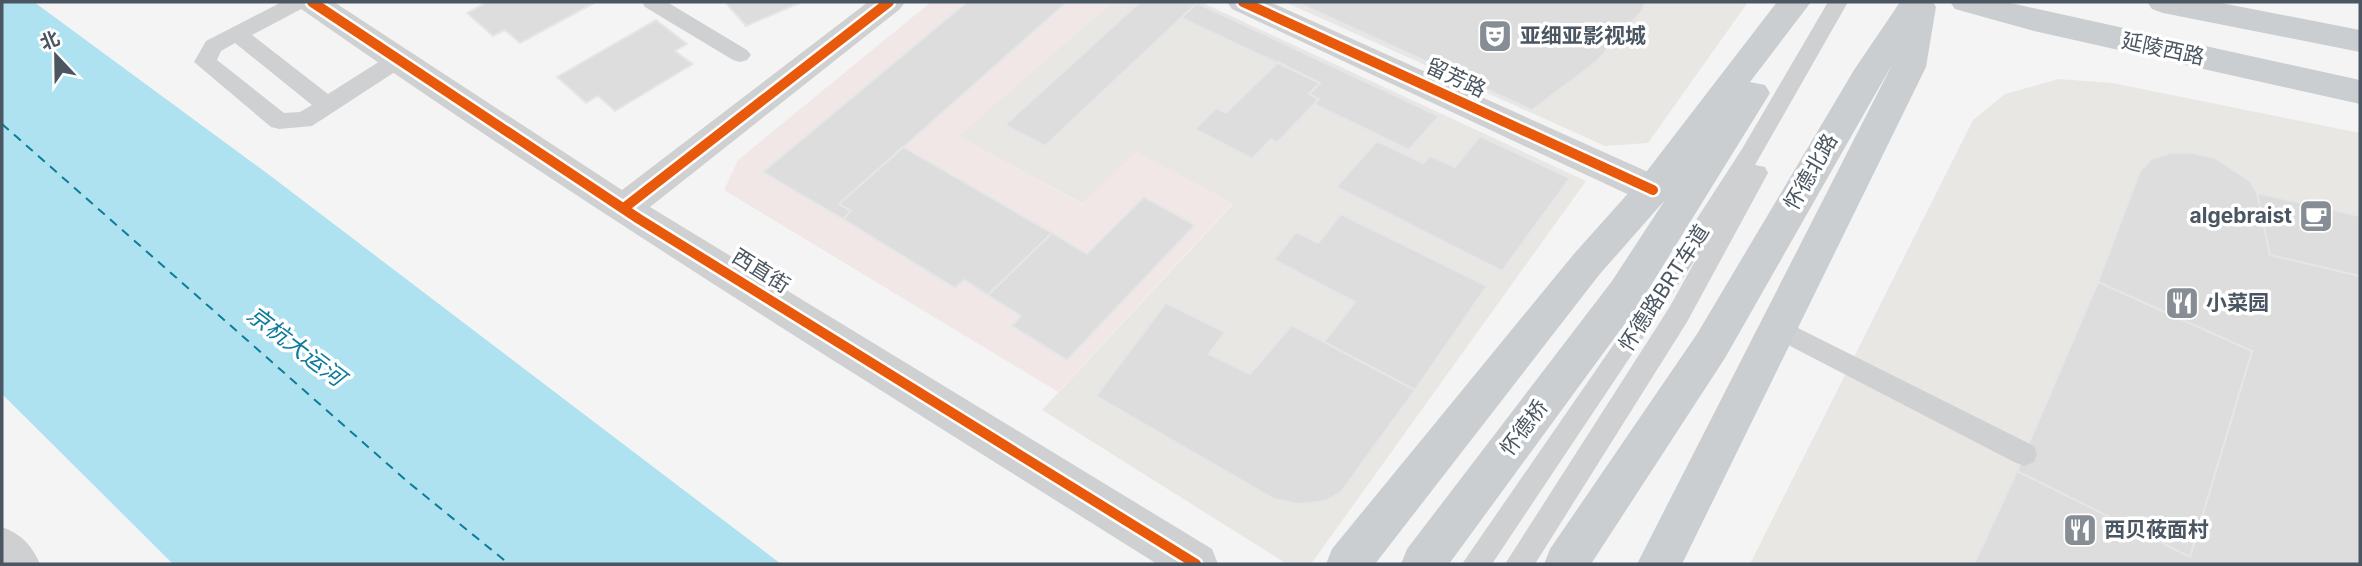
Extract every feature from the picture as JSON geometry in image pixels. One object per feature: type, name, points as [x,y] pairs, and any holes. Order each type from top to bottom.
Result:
[{"type":"main road","points":[[1348,564],[1586,265],[1653,190],[1776,22],[1795,2]]},
{"type":"main road","points":[[1652,304],[1812,2]]},
{"type":"main road","name":"怀德北路","points":[[1566,564],[1711,346],[1866,78],[1916,2]]},
{"type":"main road","points":[[1659,564],[1909,67],[1921,2]]},
{"type":"main road","name":"延陵西路","points":[[1966,2],[2034,20],[2360,93]]},
{"type":"main road","points":[[2163,2],[2360,41]]},
{"type":"main road","name":"怀德桥","points":[[1423,564],[1652,304]]},
{"type":"street","name":"西直街","points":[[312,2],[396,61],[624,208],[1196,564]]},
{"type":"street","points":[[624,208],[889,2]]},
{"type":"street","name":"留芳路","points":[[1243,2],[1653,190]]},
{"type":"street","points":[[2,547],[18,564]]},
{"type":"lane","points":[[298,2],[213,47],[205,62],[279,121],[304,120],[396,61]]},
{"type":"lane","points":[[652,2],[740,55]]},
{"type":"lane","name":"怀德路BRT车道","points":[[1519,564],[1652,304],[1750,155],[1838,2]]},
{"type":"lane","name":"怀德路BRT车道","points":[[1476,564],[1856,2]]},
{"type":"lane","points":[[237,34],[327,105]]},
{"type":"lane","points":[[1778,328],[2024,454]]},
{"type":"shaded area","points":[[931,2],[1112,2],[959,136],[1082,204],[1136,152],[1233,203],[1058,392],[724,190],[738,160]]},
{"type":"shaded area","points":[[1112,2],[1201,2],[1586,181],[1311,564],[1287,564],[1042,410],[1233,204],[1083,204],[958,136]]},
{"type":"shaded area","points":[[1285,2],[1748,2],[1648,143],[1605,146]]},
{"type":"shaded area","points":[[2059,79],[2112,83],[2360,133],[2360,564],[1750,564],[1973,120],[2005,94]]},
{"type":"water","name":"京杭大运河","points":[[2,2],[34,2],[268,174],[781,564],[173,564],[2,394]]},
{"type":"building","points":[[487,2],[596,2],[520,43],[505,30],[493,36],[467,13]]},
{"type":"building","points":[[725,2],[802,2],[746,26]]},
{"type":"building","points":[[967,2],[1067,2],[839,204],[851,211],[843,219],[763,172]]},
{"type":"building","points":[[1140,2],[1197,3],[1045,146],[1005,125]]},
{"type":"building","name":"亚细亚影视城","points":[[1296,2],[1646,2],[1642,11],[1596,62],[1532,110]]},
{"type":"building","points":[[1197,3],[1439,116],[1409,150],[1314,104],[1319,99],[1309,94],[1320,83],[1181,18]]},
{"type":"building","points":[[656,20],[687,44],[675,51],[693,64],[615,111],[598,96],[586,103],[557,77]]},
{"type":"building","points":[[1278,62],[1320,83],[1309,94],[1319,99],[1277,143],[1271,139],[1252,159],[1195,129],[1216,108],[1226,113]]},
{"type":"building","points":[[1480,136],[1570,178],[1502,271],[1336,187],[1377,141],[1423,163],[1430,156],[1455,167]]},
{"type":"building","points":[[903,147],[1052,233],[988,295],[964,280],[955,288],[843,219],[851,211],[839,204]]},
{"type":"building","points":[[2170,153],[2193,153],[2215,158],[2250,181],[2257,193],[2270,255],[2360,276],[2360,564],[1974,564],[2017,471],[2190,557],[2252,351],[2098,282],[2140,171],[2151,159]]},
{"type":"building","points":[[2257,193],[2360,216],[2360,276],[2270,255]]},
{"type":"building","points":[[1144,197],[1195,225],[1067,360],[1012,326],[1021,316],[988,295],[1052,233],[1087,254]]},
{"type":"building","points":[[1341,214],[1487,286],[1415,390],[1324,342],[1355,302],[1274,260],[1296,232],[1318,243]]},
{"type":"building","points":[[2098,282],[2252,351],[2190,557],[2017,471]]},
{"type":"building","points":[[1166,303],[1225,332],[1209,354],[1250,374],[1292,325],[1415,390],[1341,492],[1325,501],[1298,504],[1274,499],[1096,396]]},
{"type":"ferry route","points":[[2,124],[408,482],[509,564]]},
{"type":"cycle path","points":[[312,2],[639,219],[1196,564]]},
{"type":"cycle path","points":[[624,208],[889,2]]},
{"type":"cycle path","points":[[1243,2],[1653,190]]},
{"type":"place","name":"亚细亚影视城","points":[[1495,36]]},
{"type":"place","name":"algebraist","points":[[2316,216]]},
{"type":"place","name":"小菜园","points":[[2182,303]]},
{"type":"place","name":"西贝莜面村","points":[[2080,530]]}]
